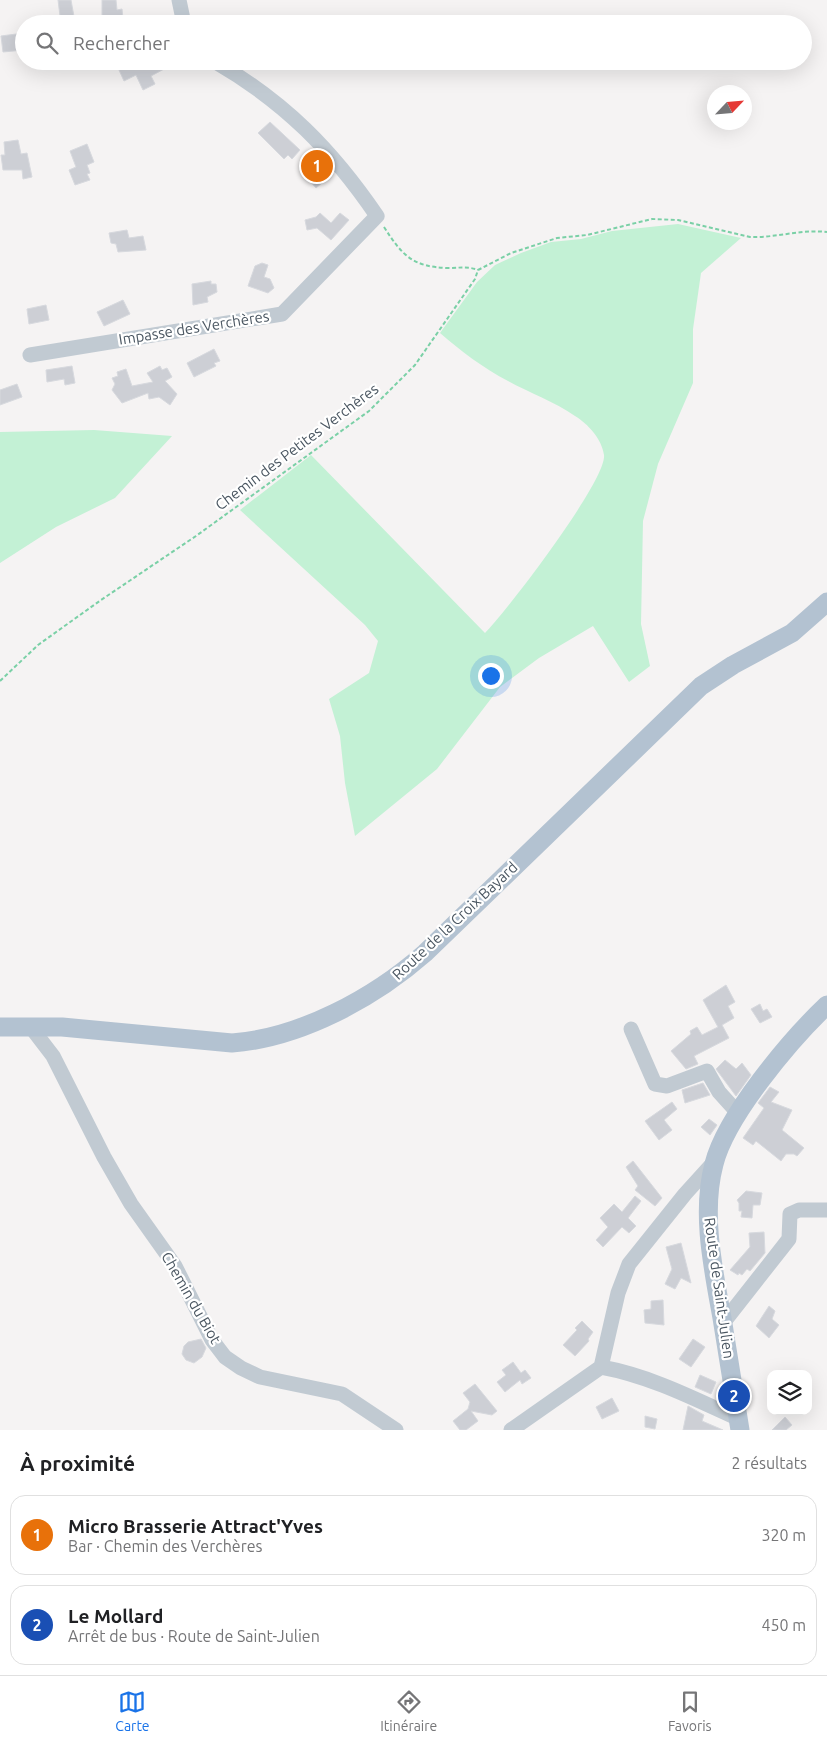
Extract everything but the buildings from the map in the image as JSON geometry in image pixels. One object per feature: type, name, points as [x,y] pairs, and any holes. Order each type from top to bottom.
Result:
[{"type":"main road","name":"Route de la Croix Bayard","points":[[0,1027],[30,1026],[232,1043],[251,1042],[289,1032],[362,999],[398,977],[425,953],[701,686],[733,665],[792,633],[827,602]]},
{"type":"main road","name":"Route de Saint-Julien","points":[[739,1425],[711,1248],[708,1198],[714,1162],[737,1112],[805,1026],[824,1012]]},
{"type":"street","points":[[179,0],[182,15]]},
{"type":"street","points":[[228,70],[263,92],[309,131],[344,170],[377,216]]},
{"type":"street","name":"Impasse des Verchères","points":[[30,355],[282,314],[377,216]]},
{"type":"street","name":"Chemin du Biot","points":[[30,1026],[53,1056],[104,1157],[131,1204],[175,1266],[212,1340],[225,1356],[242,1368],[260,1377],[342,1394],[396,1430]]},
{"type":"street","points":[[631,1030],[655,1084],[667,1086],[707,1071],[719,1092],[737,1112]]},
{"type":"street","points":[[511,1430],[600,1367],[618,1293],[629,1264],[685,1194],[714,1162]]},
{"type":"street","points":[[723,1322],[789,1239],[790,1214],[799,1210],[827,1210]]},
{"type":"street","points":[[600,1367],[628,1372],[662,1383],[739,1425]]},
{"type":"path","points":[[377,216],[392,240],[412,261],[428,267],[470,267],[478,270],[511,253],[557,238],[587,235],[652,219],[678,220],[761,238],[809,230],[827,232]]},
{"type":"path","name":"Chemin des Petites Verchères","points":[[0,681],[38,645],[196,536],[369,411],[415,365],[475,279],[478,270]]},
{"type":"green space","points":[[678,224],[741,238],[701,273],[693,329],[693,383],[658,464],[643,521],[641,624],[650,666],[629,682],[593,626],[539,658],[500,687],[437,769],[355,836],[345,783],[340,736],[329,699],[369,673],[378,641],[365,625],[240,510],[311,455],[485,633],[533,574],[573,517],[601,469],[604,455],[597,438],[580,419],[559,406],[490,371],[440,333],[477,282],[495,265],[521,253],[551,242],[581,239],[612,231]]},
{"type":"green space","points":[[94,430],[172,436],[115,498],[56,527],[0,563],[0,432]]},
{"type":"place","name":"Micro Brasserie Attract'Yves","points":[[317,166]]},
{"type":"place","name":"Le Mollard","points":[[734,1396]]}]
